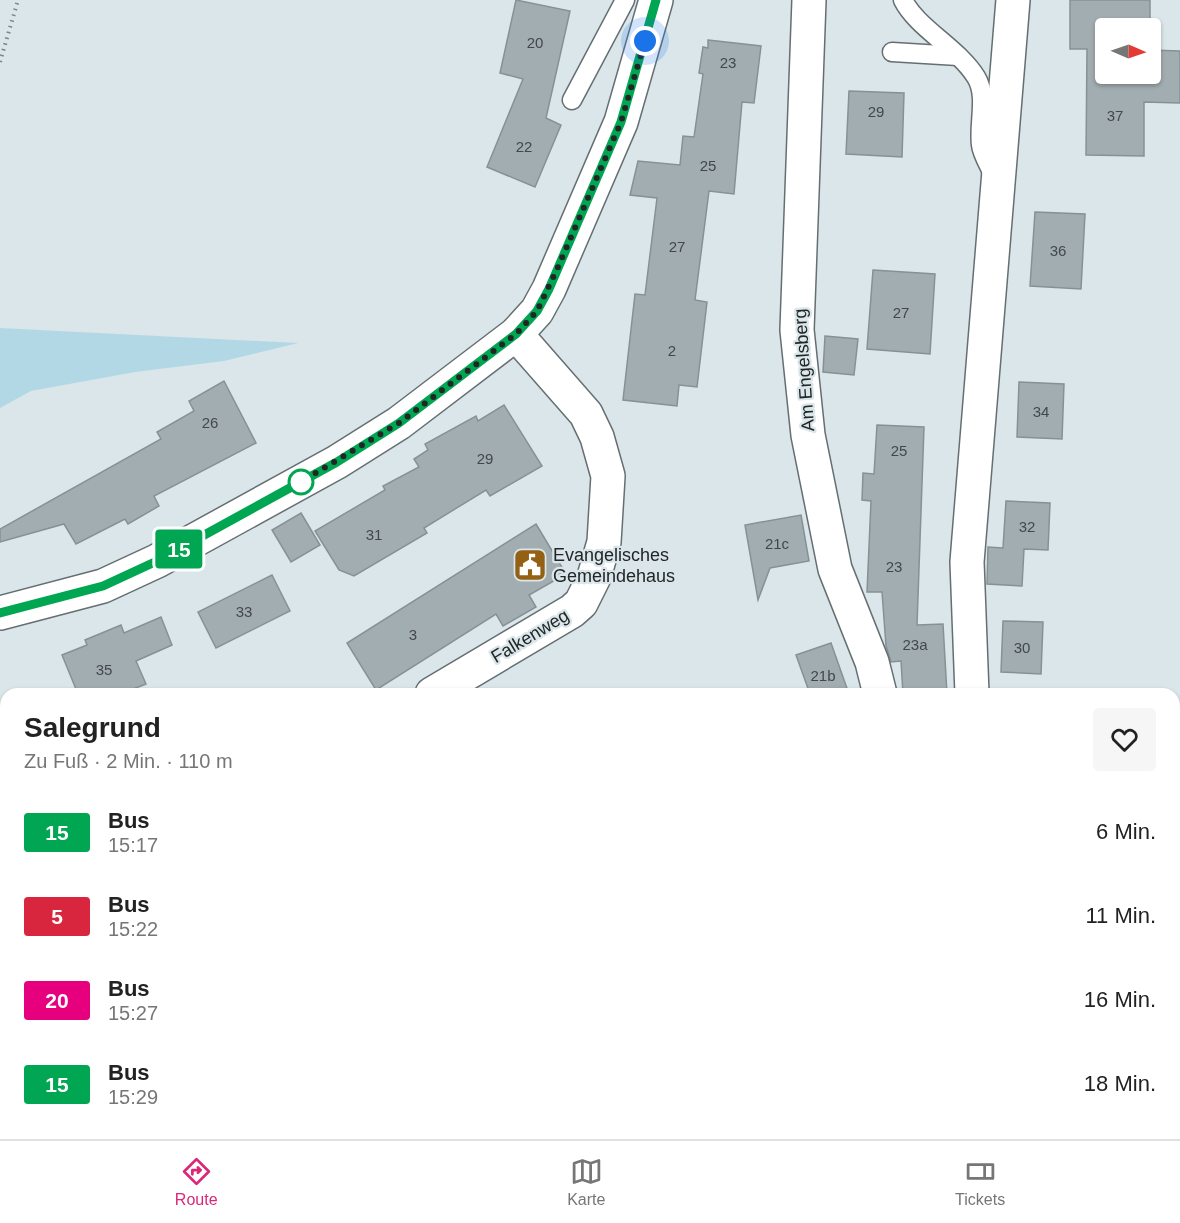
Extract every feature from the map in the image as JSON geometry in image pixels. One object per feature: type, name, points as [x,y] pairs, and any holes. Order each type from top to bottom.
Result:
[{"type":"street","points":[[0,613],[103,586],[167,556],[355,451],[399,423],[516,334],[537,311],[549,289],[621,122],[656,0]]},
{"type":"street","name":"Am Engelsberg","points":[[809,0],[797,330],[808,435],[835,569],[872,662],[878,688]]},
{"type":"street","points":[[972,688],[967,562],[1013,0]]},
{"type":"street","name":"Falkenweg","points":[[442,688],[572,611],[581,603],[594,577],[604,542],[608,476],[597,437],[586,414],[516,334]]},
{"type":"lane","points":[[572,100],[625,0]]},
{"type":"lane","points":[[903,0],[915,17],[958,56],[977,78],[982,96],[981,146],[998,184]]},
{"type":"lane","points":[[892,52],[958,56]]},
{"type":"path","points":[[0,62],[18,0]]},
{"type":"shaded area","points":[[0,328],[298,343],[224,361],[135,372],[31,391],[0,408]]},
{"type":"building","points":[[516,0],[570,11],[546,118],[561,125],[535,187],[487,167],[523,79],[500,73]]},
{"type":"building","points":[[1070,0],[1150,0],[1150,18],[1095,18],[1095,84],[1161,84],[1161,50],[1180,51],[1180,103],[1144,102],[1144,156],[1086,155],[1087,49],[1070,49]]},
{"type":"building","points":[[708,40],[761,46],[754,103],[742,102],[734,194],[709,191],[695,300],[707,302],[697,387],[679,385],[677,406],[623,400],[635,294],[645,295],[657,198],[630,195],[638,161],[680,165],[683,136],[694,137],[703,74],[699,73],[703,47],[708,48]]},
{"type":"building","points":[[849,91],[904,93],[902,157],[846,154]]},
{"type":"building","points":[[1035,212],[1085,214],[1081,289],[1030,286]]},
{"type":"building","points":[[873,270],[935,274],[930,354],[867,349]]},
{"type":"building","points":[[825,336],[858,339],[854,375],[823,372]]},
{"type":"building","points":[[224,381],[256,443],[154,496],[159,506],[128,524],[125,519],[76,544],[64,524],[0,542],[0,529],[161,439],[157,432],[194,411],[189,401]]},
{"type":"building","points":[[1019,382],[1064,384],[1062,439],[1017,437]]},
{"type":"building","points":[[504,405],[542,466],[490,496],[486,490],[424,528],[427,533],[354,576],[339,570],[315,531],[385,490],[383,486],[419,467],[414,459],[428,450],[425,444],[476,416],[478,421]]},
{"type":"building","points":[[877,425],[924,427],[917,625],[943,624],[947,688],[903,688],[901,661],[891,662],[886,646],[882,592],[867,592],[871,501],[862,500],[863,473],[874,474]]},
{"type":"building","points":[[1006,501],[1050,503],[1048,550],[1024,549],[1022,586],[987,584],[988,547],[1003,548]]},
{"type":"building","points":[[301,513],[320,545],[291,562],[272,530]]},
{"type":"building","points":[[801,515],[809,561],[770,568],[758,600],[745,525]]},
{"type":"building","points":[[536,524],[566,574],[529,595],[536,607],[503,626],[496,614],[379,688],[375,688],[347,643]]},
{"type":"building","points":[[272,575],[290,611],[216,648],[198,612]]},
{"type":"building","points":[[161,617],[172,645],[136,661],[146,684],[136,688],[76,688],[62,655],[87,645],[85,640],[121,625],[124,633]]},
{"type":"building","points":[[1003,621],[1043,622],[1041,674],[1001,672]]},
{"type":"building","points":[[831,643],[847,688],[808,688],[796,655]]},
{"type":"bus line","name":"15","points":[[0,613],[103,586],[198,539],[337,462],[399,423],[516,334],[537,311],[549,289],[621,122],[656,0]]},
{"type":"place","name":"Evangelisches Gemeindehaus","points":[[530,565]]},
{"type":"route","points":[[301,482],[299,483],[399,423],[516,334],[537,311],[549,289],[621,122],[645,41]]}]
